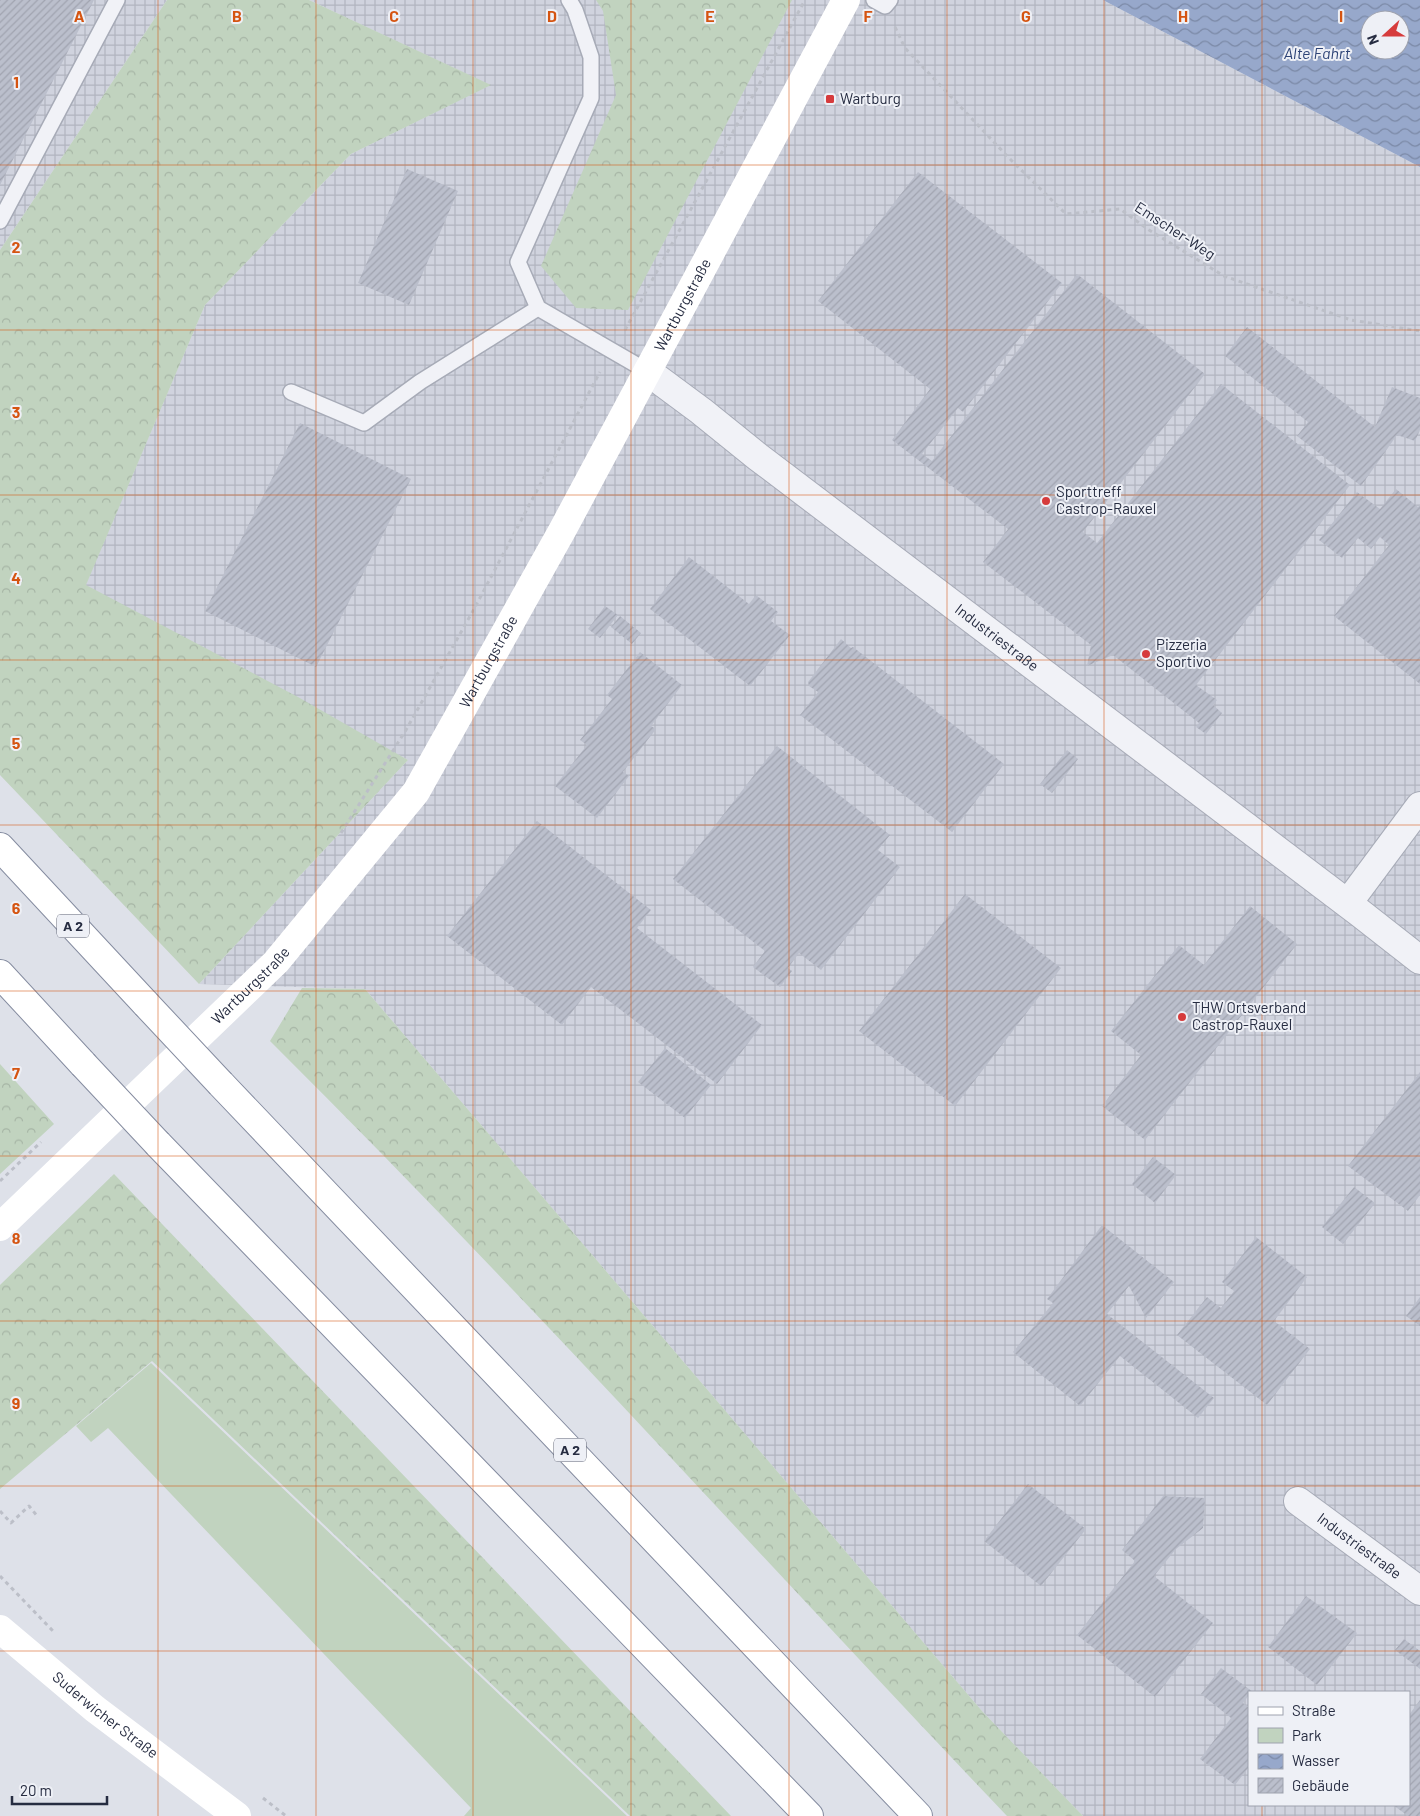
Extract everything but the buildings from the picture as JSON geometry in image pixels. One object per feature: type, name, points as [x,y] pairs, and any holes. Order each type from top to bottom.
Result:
[{"type":"main road","name":"Wartburgstraße","points":[[0,1227],[276,962],[416,792],[558,537],[846,0]]},
{"type":"main road","name":"A 2","points":[[0,847],[221,1084],[918,1816]]},
{"type":"main road","points":[[0,974],[158,1144],[809,1816]]},
{"type":"main road","name":"Suderwicher Straße","points":[[0,1629],[95,1709],[237,1816]]},
{"type":"street","name":"Industriestraße","points":[[647,371],[1348,903],[1420,960]]},
{"type":"street","points":[[1348,903],[1420,806]]},
{"type":"street","name":"Industriestraße","points":[[1298,1501],[1420,1591]]},
{"type":"lane","points":[[0,221],[117,0]]},
{"type":"lane","points":[[569,0],[575,10],[590,57],[591,98],[518,262],[538,308],[647,371]]},
{"type":"lane","points":[[291,392],[364,423],[420,382],[538,308]]},
{"type":"path","points":[[337,838],[421,704],[474,609],[590,388],[639,306],[806,0]]},
{"type":"path","name":"Emscher-Weg","points":[[883,2],[905,48],[1009,158],[1066,214],[1120,209],[1148,230],[1224,276],[1351,320],[1420,331]]},
{"type":"path","points":[[0,1181],[44,1140]]},
{"type":"path","points":[[0,1511],[11,1522],[29,1506],[38,1517]]},
{"type":"path","points":[[0,1576],[53,1631]]},
{"type":"path","points":[[256,1793],[286,1816]]},
{"type":"shaded area","points":[[0,0],[167,0],[0,250]]},
{"type":"shaded area","points":[[309,0],[1103,0],[1420,167],[1420,1816],[1083,1816],[982,1711],[365,989],[199,984],[408,760],[85,586],[205,305],[351,154],[490,85]]},
{"type":"green space","points":[[167,0],[309,0],[491,85],[351,154],[205,305],[86,585],[298,697],[408,760],[199,984],[0,775],[0,250]]},
{"type":"green space","points":[[596,0],[792,0],[628,310],[576,308],[541,266],[616,95],[603,11]]},
{"type":"green space","points":[[302,988],[365,989],[982,1711],[1083,1816],[1007,1816],[550,1328],[270,1041]]},
{"type":"green space","points":[[0,1064],[54,1124],[0,1174]]},
{"type":"green space","points":[[114,1174],[731,1816],[630,1816],[152,1361],[0,1489],[0,1285]]},
{"type":"green space","points":[[151,1363],[627,1816],[464,1816],[471,1808],[108,1428],[91,1442],[76,1426]]},
{"type":"water","name":"Alte Fahrt","points":[[1103,0],[1420,0],[1420,167]]},
{"type":"place","name":"Wartburg","points":[[830,99]]},
{"type":"place","name":"Sporttreff Castrop-Rauxel","points":[[1046,501]]},
{"type":"place","name":"Pizzeria Sportivo","points":[[1146,654]]},
{"type":"place","name":"THW Ortsverband Castrop-Rauxel","points":[[1182,1017]]}]
